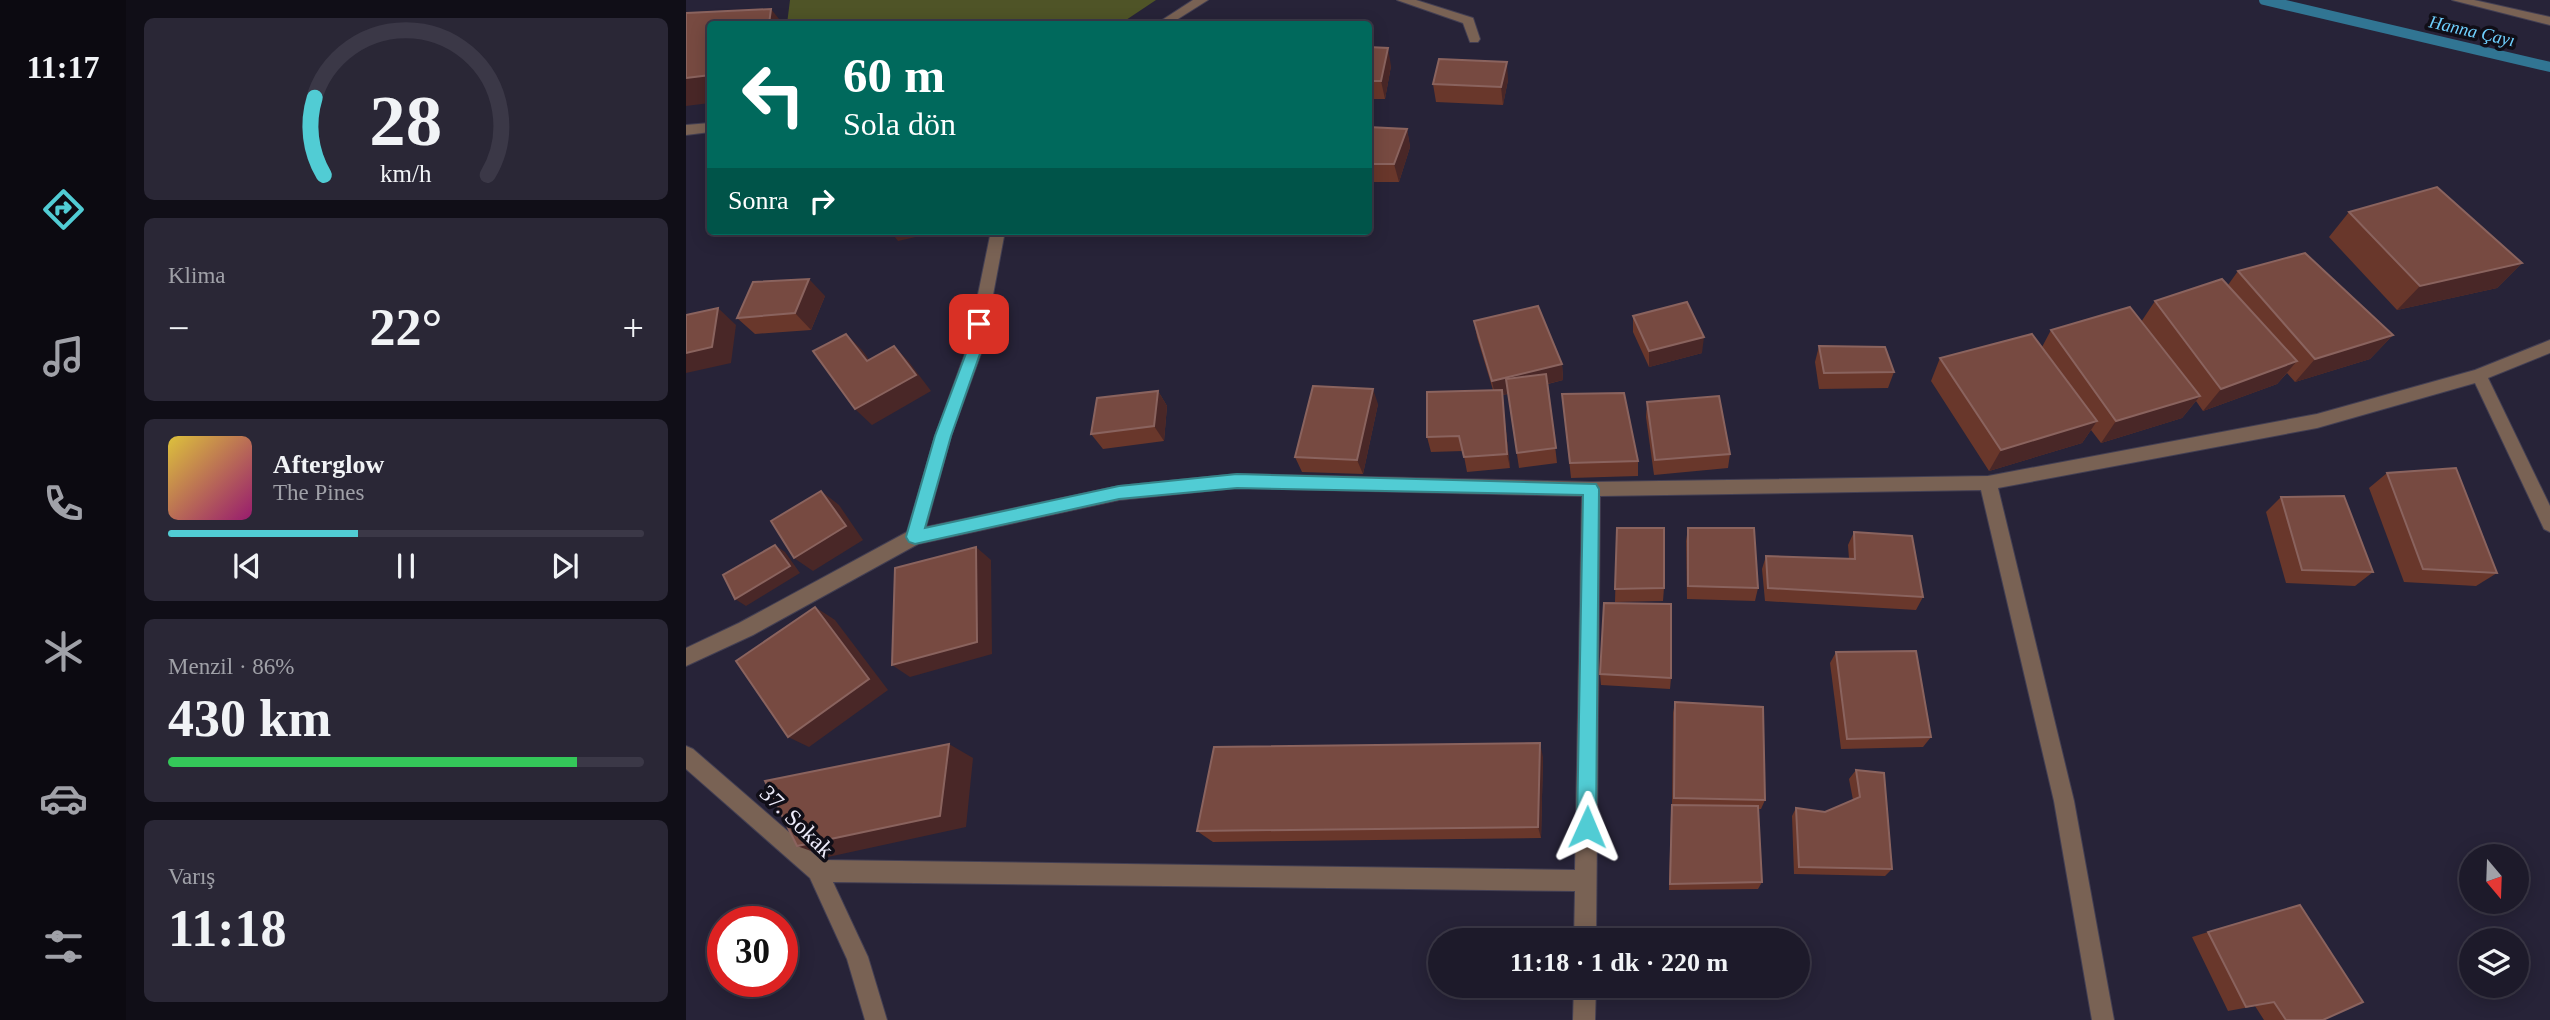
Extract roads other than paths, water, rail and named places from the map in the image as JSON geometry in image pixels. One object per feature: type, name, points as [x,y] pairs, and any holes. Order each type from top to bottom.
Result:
[{"type":"street","points":[[1167,21],[1202,0]]},
{"type":"street","points":[[1403,0],[1469,21],[1474,38]]},
{"type":"street","points":[[2458,0],[2550,21]]},
{"type":"street","points":[[686,130],[707,128]]},
{"type":"street","points":[[915,537],[943,436],[975,348],[997,235]]},
{"type":"street","points":[[686,657],[746,629],[915,537],[1119,493],[1237,481],[1591,489],[1988,483],[2317,421],[2479,375],[2550,346]]},
{"type":"street","points":[[2479,375],[2550,524]]},
{"type":"street","points":[[1988,483],[2064,801],[2103,1020]]},
{"type":"street","points":[[1585,928],[1591,489]]},
{"type":"street","name":"37. Sokak","points":[[686,756],[817,871],[857,957],[876,1020]]},
{"type":"street","points":[[817,871],[1586,881]]},
{"type":"street","points":[[1584,1020],[1585,998]]},
{"type":"waterway","name":"Hanna Çayı","points":[[2264,0],[2550,67]]}]
